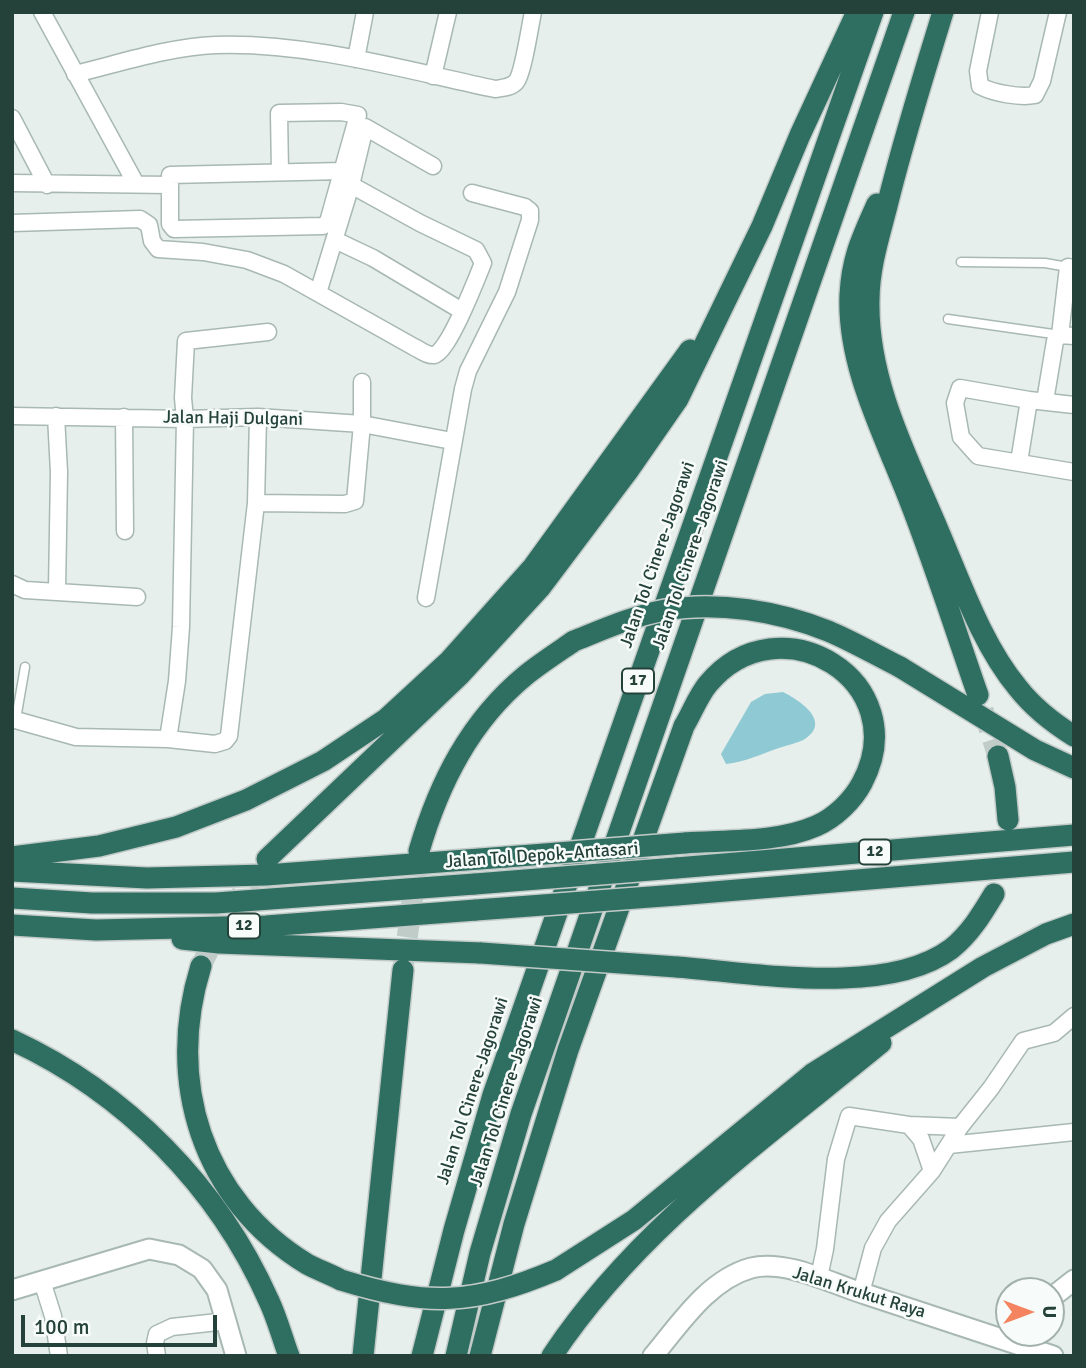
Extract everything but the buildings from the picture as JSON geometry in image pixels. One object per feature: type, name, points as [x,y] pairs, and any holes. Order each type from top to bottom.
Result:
[{"type":"highway","points":[[267,859],[460,675],[540,588],[628,471],[678,399],[762,226],[800,135],[857,12]]},
{"type":"highway","name":"Jalan Tol Cinere-Jagorawi","points":[[422,1356],[454,1230],[493,1095],[873,12]]},
{"type":"highway","name":"Jalan Tol Cinere–Jagorawi","points":[[456,1356],[480,1253],[521,1114],[904,12]]},
{"type":"highway","points":[[943,12],[900,155],[874,258],[869,299],[871,338],[878,377],[890,415],[979,627],[1017,688],[1054,724],[1074,736]]},
{"type":"highway","points":[[900,155],[854,255],[850,297],[854,342],[866,391],[910,501],[978,695]]},
{"type":"highway","points":[[12,857],[99,846],[176,827],[247,800],[323,761],[386,719],[449,661],[533,567],[722,306]]},
{"type":"highway","points":[[419,850],[430,814],[450,766],[483,718],[525,676],[574,641],[621,622],[666,610],[718,608],[755,611],[827,631],[900,667],[1035,750],[1074,768]]},
{"type":"highway","points":[[12,871],[147,878],[265,875],[506,857],[685,843],[794,833],[818,825],[839,811],[856,793],[870,768],[875,746],[873,722],[863,695],[845,672],[825,657],[801,649],[773,649],[740,657],[708,685],[684,726],[568,1050],[514,1224],[480,1356]]},
{"type":"highway","points":[[998,756],[1005,787],[1008,820]]},
{"type":"highway","name":"Jalan Tol Depok–Antasari","points":[[12,898],[92,903],[216,902],[475,884],[1074,835]]},
{"type":"highway","name":"12","points":[[12,925],[96,930],[266,926],[1074,862]]},
{"type":"highway","points":[[96,930],[219,943],[481,953],[838,979],[877,976],[922,965],[951,948],[979,921],[994,894]]},
{"type":"highway","points":[[201,966],[192,994],[187,1025],[190,1092],[197,1122],[211,1158],[233,1195],[261,1228],[307,1264],[341,1280],[385,1293],[439,1299],[471,1297],[514,1288],[556,1270],[634,1220],[812,1074],[953,984],[1046,934],[1074,924]]},
{"type":"highway","points":[[363,1356],[403,970]]},
{"type":"highway","points":[[552,1356],[565,1336],[629,1259],[689,1201],[953,984]]},
{"type":"highway","points":[[12,1040],[100,1091],[153,1134],[199,1184],[257,1278],[269,1301],[289,1356]]},
{"type":"street","points":[[43,12],[136,184]]},
{"type":"street","points":[[356,59],[365,12]]},
{"type":"street","points":[[433,76],[448,12]]},
{"type":"street","points":[[75,74],[160,53],[214,45],[280,48],[356,59],[495,89],[511,86],[519,76],[533,12]]},
{"type":"street","points":[[990,12],[978,71],[980,86],[987,90],[1028,96],[1035,95],[1042,81],[1058,12]]},
{"type":"street","points":[[280,172],[279,113],[341,112],[358,115],[335,240],[318,293]]},
{"type":"street","points":[[12,118],[47,185]]},
{"type":"street","points":[[12,223],[140,219],[149,225],[152,241],[158,248],[247,260],[284,274],[431,356],[437,355],[444,348],[483,263],[476,250],[420,223],[347,178],[280,172],[170,175],[170,225],[174,229],[323,226],[328,222],[347,178],[365,127],[433,166]]},
{"type":"street","points":[[12,183],[170,185]]},
{"type":"street","points":[[426,598],[452,441],[468,371],[507,292],[530,220],[530,211],[525,207],[472,194]]},
{"type":"street","points":[[335,240],[411,280],[462,311]]},
{"type":"street","points":[[1019,462],[1055,341],[1067,336],[1071,267]]},
{"type":"street","points":[[168,739],[180,640],[186,341],[268,332]]},
{"type":"street","points":[[256,503],[345,504],[355,500],[362,424],[362,382]]},
{"type":"street","points":[[1074,405],[960,388],[955,403],[961,438],[978,456],[1074,472]]},
{"type":"street","name":"Jalan Haji Dulgani","points":[[12,416],[185,419],[258,417],[362,424],[452,441]]},
{"type":"street","points":[[56,416],[59,471],[57,590]]},
{"type":"street","points":[[124,417],[125,531]]},
{"type":"street","points":[[14,719],[76,737],[168,739],[215,744],[225,741],[229,736],[256,503],[258,417]]},
{"type":"street","points":[[12,584],[25,590],[137,597]]},
{"type":"street","points":[[861,1293],[873,1248],[888,1221],[932,1171],[1023,1041],[1054,1033],[1074,1016]]},
{"type":"street","points":[[819,1276],[836,1159],[849,1115],[909,1125],[960,1128]]},
{"type":"street","points":[[909,1125],[921,1139],[932,1171]]},
{"type":"street","points":[[949,1144],[1074,1132]]},
{"type":"street","points":[[12,1290],[45,1292],[149,1249],[179,1255],[202,1269],[218,1290],[236,1356]]},
{"type":"street","name":"Jalan Krukut Raya","points":[[653,1356],[706,1294],[732,1276],[753,1268],[780,1268],[819,1276],[861,1293],[995,1337]]},
{"type":"street","points":[[45,1292],[53,1316],[59,1356]]},
{"type":"street","points":[[157,1356],[157,1334],[172,1327],[227,1321]]},
{"type":"street","name":"Jalan Krukut Raya","points":[[1027,1347],[1053,1356]]},
{"type":"lane","points":[[961,262],[1045,263],[1071,267]]},
{"type":"lane","points":[[948,319],[1067,336]]},
{"type":"lane","points":[[14,719],[25,667]]},
{"type":"water","points":[[783,692],[810,712],[815,725],[812,732],[799,742],[726,764],[721,754],[751,702],[765,694]]},
{"type":"tunnel","points":[[983,710],[998,756]]},
{"type":"tunnel","points":[[403,968],[419,851]]},
{"type":"tunnel","points":[[201,966],[224,918],[264,864]]}]
